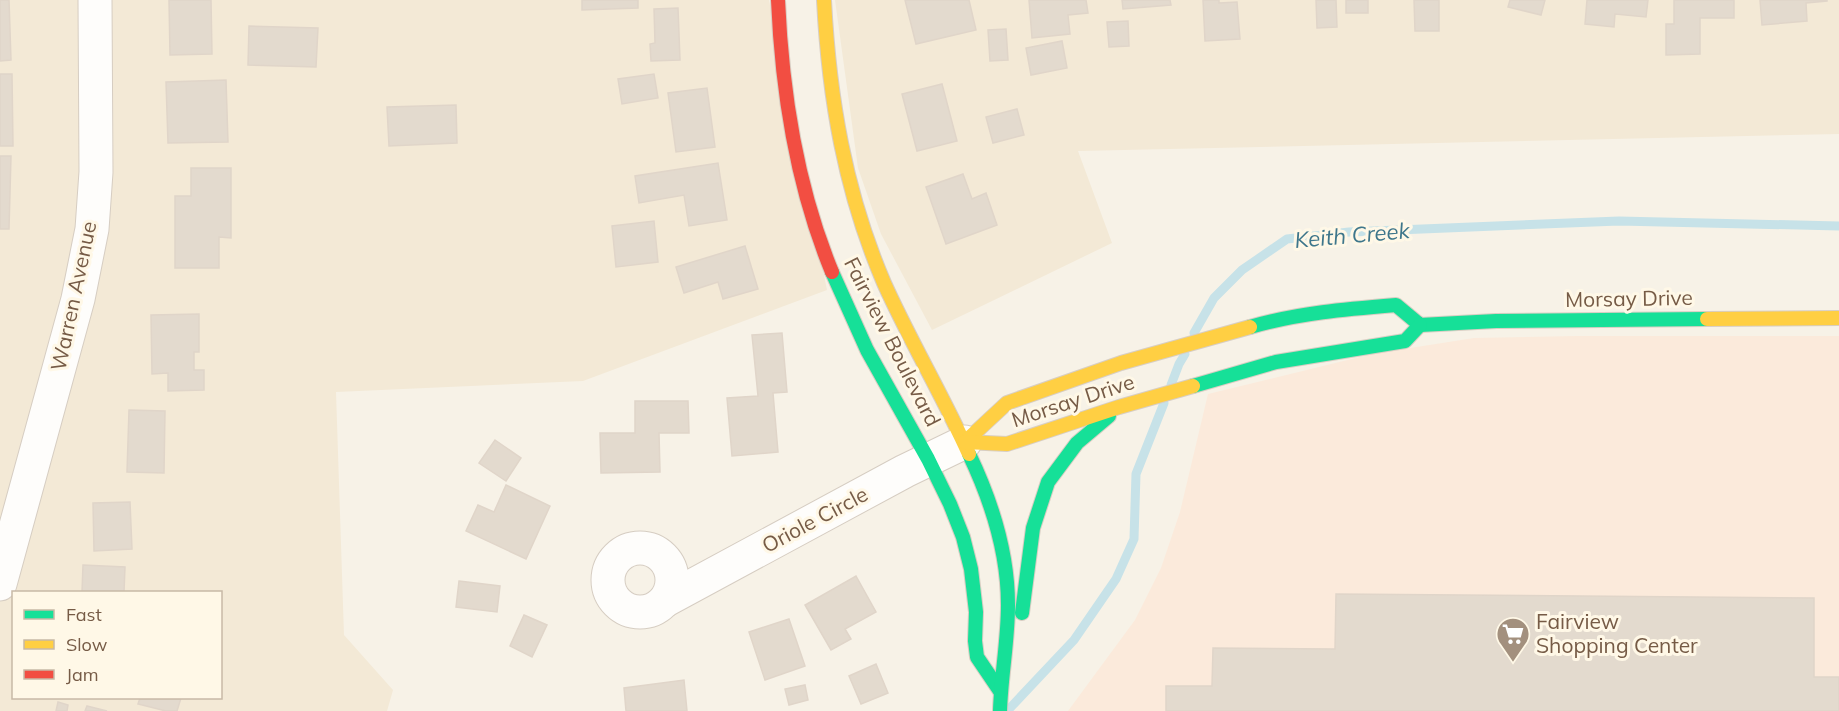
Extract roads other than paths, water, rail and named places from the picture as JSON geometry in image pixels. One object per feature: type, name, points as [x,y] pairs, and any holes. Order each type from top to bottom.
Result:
[{"type":"street","name":"Warren Avenue","points":[[0,584],[78,299],[92,229],[96,172],[95,0]]},
{"type":"street","name":"Fairview Boulevard","points":[[778,0],[784,94],[793,143],[819,239],[867,349],[942,484],[963,540],[973,582],[977,657],[1000,691]]},
{"type":"street","name":"Fairview Boulevard","points":[[824,0],[828,64],[838,138],[861,224],[905,327],[965,442],[989,500],[1002,558],[1008,611],[1000,711]]},
{"type":"street","name":"Morsay Drive","points":[[965,442],[1007,403],[1121,363],[1231,331],[1274,320],[1336,310],[1396,305],[1420,325],[1496,321],[1839,318]]},
{"type":"street","name":"Morsay Drive","points":[[965,442],[1007,444],[1119,407],[1228,375],[1299,357],[1405,341],[1420,325]]},
{"type":"street","points":[[1000,691],[1019,632],[1033,528],[1048,482],[1077,443],[1119,407]]},
{"type":"street","name":"Oriole Circle","points":[[666,600],[965,442]]},
{"type":"waterway","name":"Keith Creek","points":[[1194,333],[1214,298],[1242,270],[1287,239],[1349,232],[1619,221],[1839,226]]},
{"type":"waterway","name":"Keith Creek","points":[[1171,385],[1185,354]]},
{"type":"waterway","name":"Keith Creek","points":[[1010,708],[1074,640],[1116,579],[1134,539],[1136,474],[1164,403]]},
{"type":"place","name":"Fairview Shopping Center","points":[[1513,663]]}]
